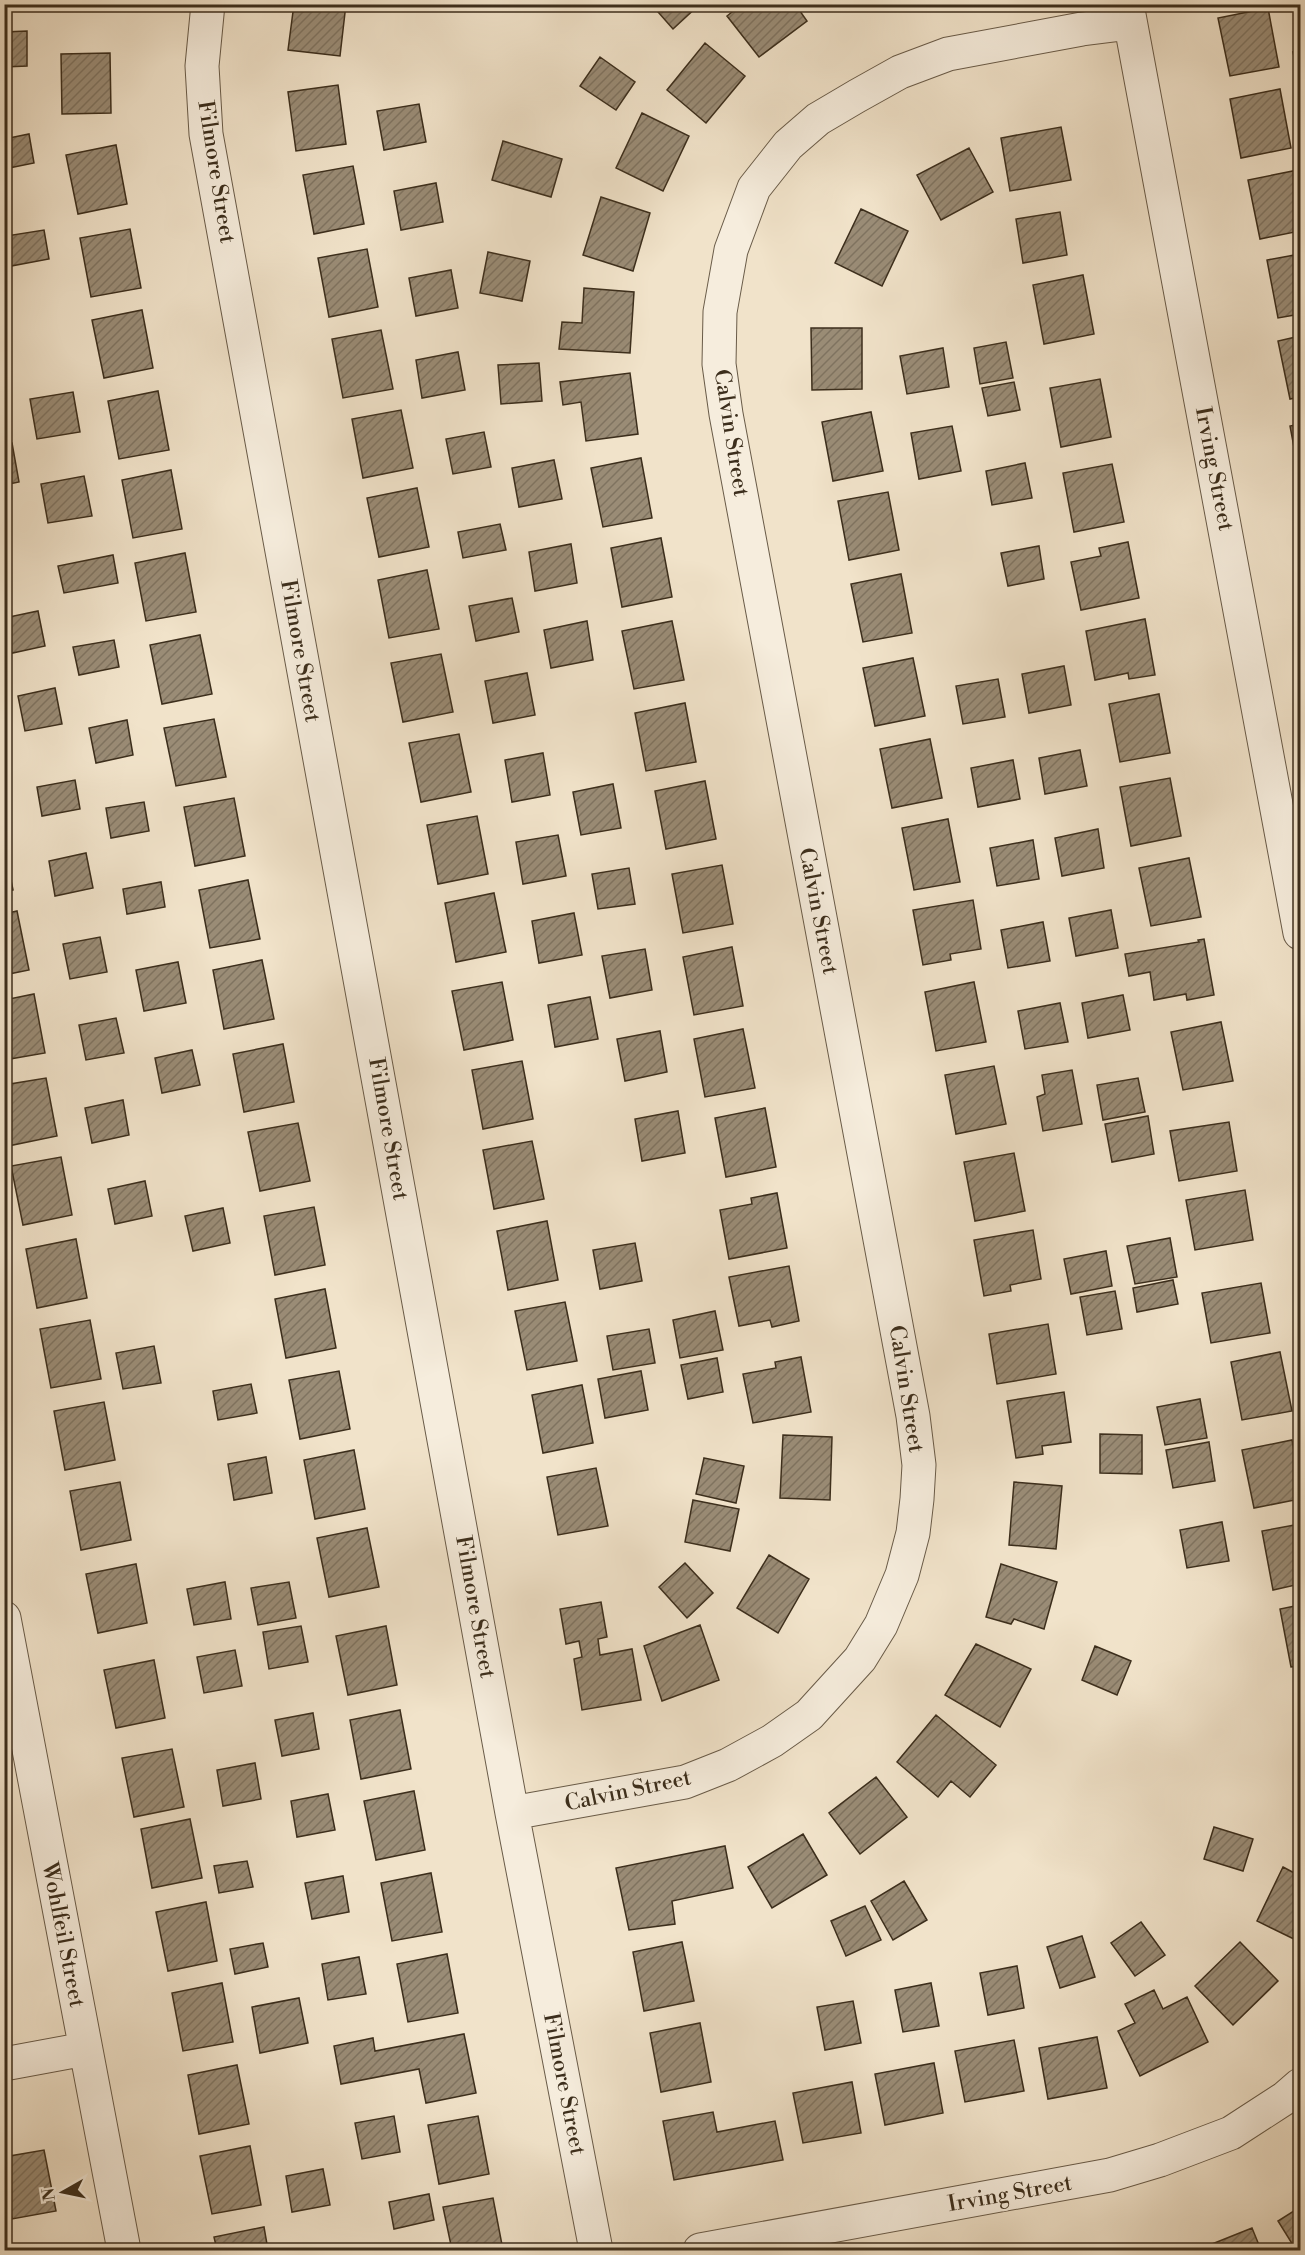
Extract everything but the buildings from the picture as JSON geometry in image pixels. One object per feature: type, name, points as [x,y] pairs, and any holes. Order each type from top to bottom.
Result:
[{"type":"street","name":"Filmore Street","points":[[208,4],[202,66],[206,134],[512,1813],[596,2250]]},
{"type":"street","name":"Calvin Street","points":[[512,1813],[685,1782],[728,1765],[772,1741],[809,1715],[860,1659],[885,1615],[902,1575],[913,1533],[919,1465],[913,1416],[726,414],[719,364],[720,312],[731,250],[754,188],[781,154],[818,119],[900,72],[948,54],[1082,29],[1128,14]]},
{"type":"street","name":"Irving Street","points":[[1128,14],[1300,933]]},
{"type":"street","name":"Wohlfeil Street","points":[[4,1618],[124,2250]]},
{"type":"street","points":[[4,2064],[85,2049]]},
{"type":"street","name":"Irving Street","points":[[700,2250],[1110,2175],[1160,2160],[1231,2133],[1300,2085]]}]
